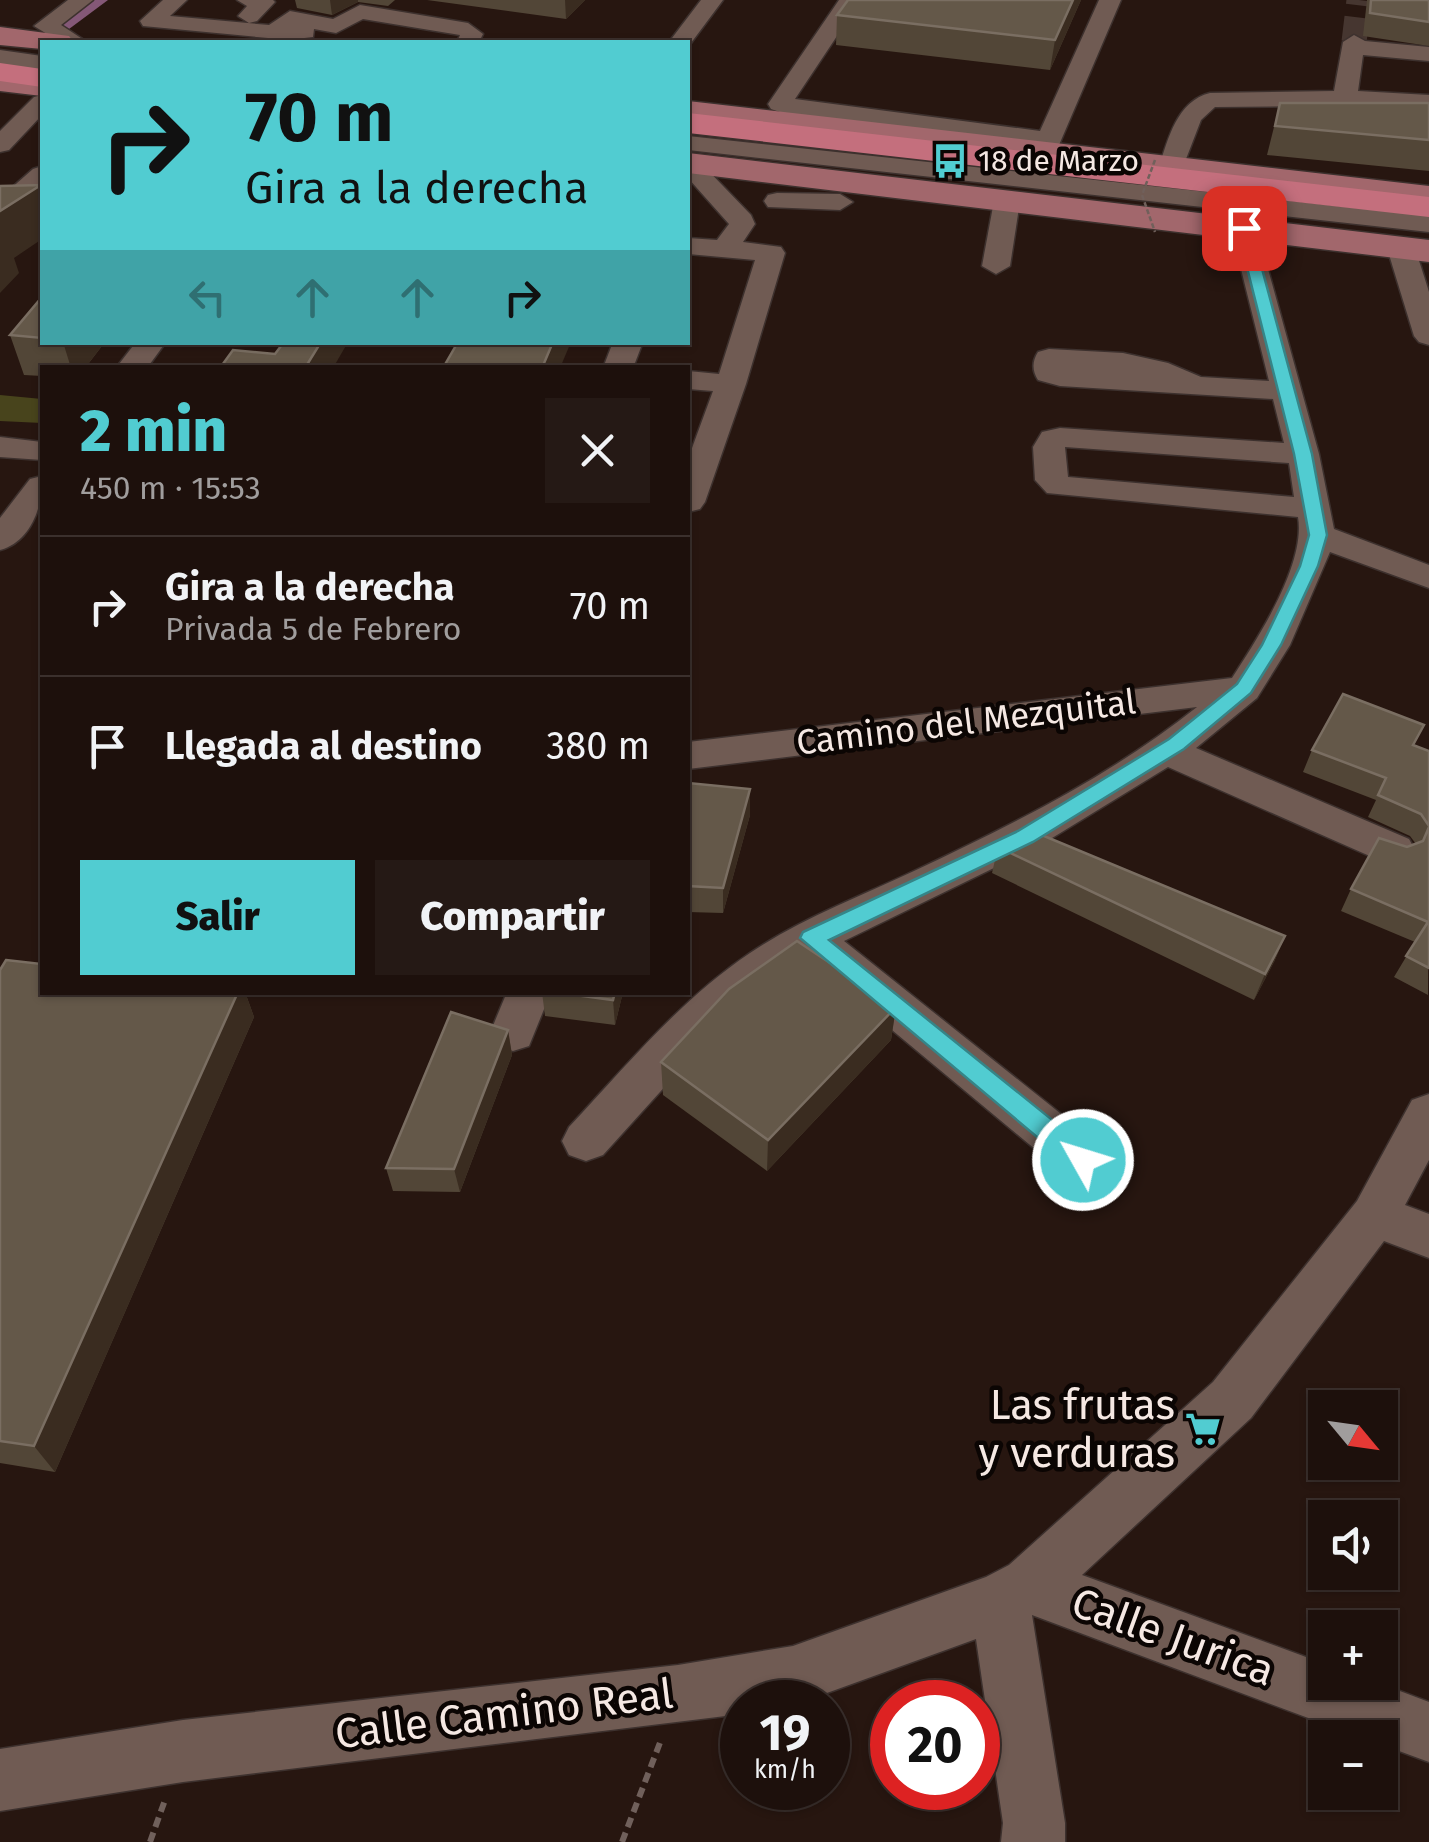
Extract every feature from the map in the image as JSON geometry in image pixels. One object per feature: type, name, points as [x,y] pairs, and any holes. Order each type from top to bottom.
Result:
[{"type":"highway","points":[[0,47],[40,52]]},
{"type":"highway","points":[[0,69],[40,78]]},
{"type":"highway","points":[[690,123],[1429,207]]},
{"type":"highway","points":[[690,154],[1420,245]]},
{"type":"main road","points":[[0,36],[40,40]]},
{"type":"main road","points":[[0,82],[40,87]]},
{"type":"main road","points":[[690,110],[1046,145],[1172,165],[1429,196]]},
{"type":"main road","points":[[690,164],[793,188],[1007,201],[1420,245]]},
{"type":"street","points":[[682,40],[712,0]]},
{"type":"street","points":[[780,104],[850,0]]},
{"type":"street","points":[[780,104],[1046,145],[1110,0]]},
{"type":"street","points":[[72,40],[45,26],[91,4]]},
{"type":"street","points":[[91,4],[77,22],[97,40]]},
{"type":"street","points":[[141,4],[249,8],[282,30]]},
{"type":"street","points":[[172,4],[152,21],[325,34],[360,12],[468,30],[472,34],[469,40]]},
{"type":"street","points":[[1172,165],[1205,115],[1236,106],[1337,106],[1345,98],[1353,44],[1429,54]]},
{"type":"street","points":[[0,57],[40,66]]},
{"type":"street","points":[[0,69],[40,66]]},
{"type":"street","points":[[1345,98],[1429,102]]},
{"type":"street","points":[[0,145],[40,104]]},
{"type":"street","points":[[780,104],[834,126]]},
{"type":"street","points":[[1205,115],[1389,119]]},
{"type":"street","points":[[690,140],[1429,221]]},
{"type":"street","points":[[690,166],[738,215],[742,224],[738,250]]},
{"type":"street","points":[[0,212],[39,180]]},
{"type":"street","points":[[738,250],[762,226],[739,199],[739,193],[793,188],[840,202]]},
{"type":"street","points":[[996,266],[1007,201]]},
{"type":"street","points":[[586,1140],[710,1006],[768,962],[1026,836],[1164,750],[1244,689],[1272,645],[1309,566],[1312,502],[1244,228]]},
{"type":"street","points":[[1420,245],[1429,336]]},
{"type":"street","points":[[690,246],[771,256],[690,497]]},
{"type":"street","points":[[134,365],[150,345]]},
{"type":"street","points":[[690,380],[731,384]]},
{"type":"street","points":[[1192,384],[1285,391]]},
{"type":"street","points":[[1312,502],[1060,486],[1051,480],[1049,448],[1060,437],[1312,502],[1429,577]]},
{"type":"street","points":[[0,446],[40,450]]},
{"type":"street","points":[[0,540],[40,489]]},
{"type":"street","points":[[1098,518],[1312,502]]},
{"type":"street","name":"Camino del Mezquital","points":[[690,755],[1244,689]]},
{"type":"street","points":[[1164,750],[1396,850]]},
{"type":"street","points":[[1026,836],[1077,858]]},
{"type":"street","points":[[811,938],[1083,1160]]},
{"type":"street","points":[[513,1034],[528,995]]},
{"type":"street","name":"Calle Camino Real","points":[[0,1780],[183,1751],[678,1695],[793,1676],[1014,1593],[1232,1400],[1374,1216],[1429,1114]]},
{"type":"street","points":[[1374,1216],[1429,1236]]},
{"type":"street","points":[[1014,1593],[1033,1842]]},
{"type":"street","name":"Calle Jurica","points":[[1014,1593],[1429,1732]]},
{"type":"path","points":[[1155,232],[1142,195],[1172,165]]},
{"type":"path","points":[[622,1842],[648,1774]]},
{"type":"shaded area","points":[[0,395],[40,399],[40,423],[0,421]]},
{"type":"building","points":[[848,0],[1073,0],[1055,40],[837,15]]},
{"type":"building","points":[[1371,0],[1429,0],[1429,22],[1370,13]]},
{"type":"building","points":[[1280,103],[1429,103],[1429,140],[1275,126]]},
{"type":"building","points":[[40,185],[0,211],[0,186]]},
{"type":"building","points":[[40,299],[40,338],[10,335]]},
{"type":"building","points":[[282,345],[319,345],[307,365],[222,365],[233,350],[275,354]]},
{"type":"building","points":[[456,345],[552,345],[543,365],[445,365]]},
{"type":"building","points":[[1343,694],[1424,725],[1413,745],[1429,751],[1429,826],[1421,814],[1378,795],[1386,778],[1312,750]]},
{"type":"building","points":[[690,783],[750,789],[723,888],[690,886]]},
{"type":"building","points":[[1429,827],[1429,968],[1406,956],[1428,922],[1351,889],[1379,838],[1407,847],[1423,841]]},
{"type":"building","points":[[1032,831],[1285,936],[1265,974],[998,847]]},
{"type":"building","points":[[797,941],[896,1007],[768,1140],[661,1062],[729,989]]},
{"type":"building","points":[[6,960],[40,964],[40,995],[237,995],[34,1446],[0,1441],[0,970]]},
{"type":"building","points":[[576,995],[614,995],[613,1000]]},
{"type":"building","points":[[451,1012],[508,1030],[454,1169],[386,1168]]},
{"type":"waterway","points":[[59,28],[100,0]]},
{"type":"tunnel","points":[[1354,42],[1359,0]]},
{"type":"place","name":"18 de Marzo","points":[[950,161]]},
{"type":"place","name":"Las frutas y verduras","points":[[1203,1429]]},
{"type":"route","points":[[1083,1160],[811,938],[1026,836],[1176,744],[1244,689],[1272,645],[1309,566],[1318,535],[1303,454],[1244,228]]}]
